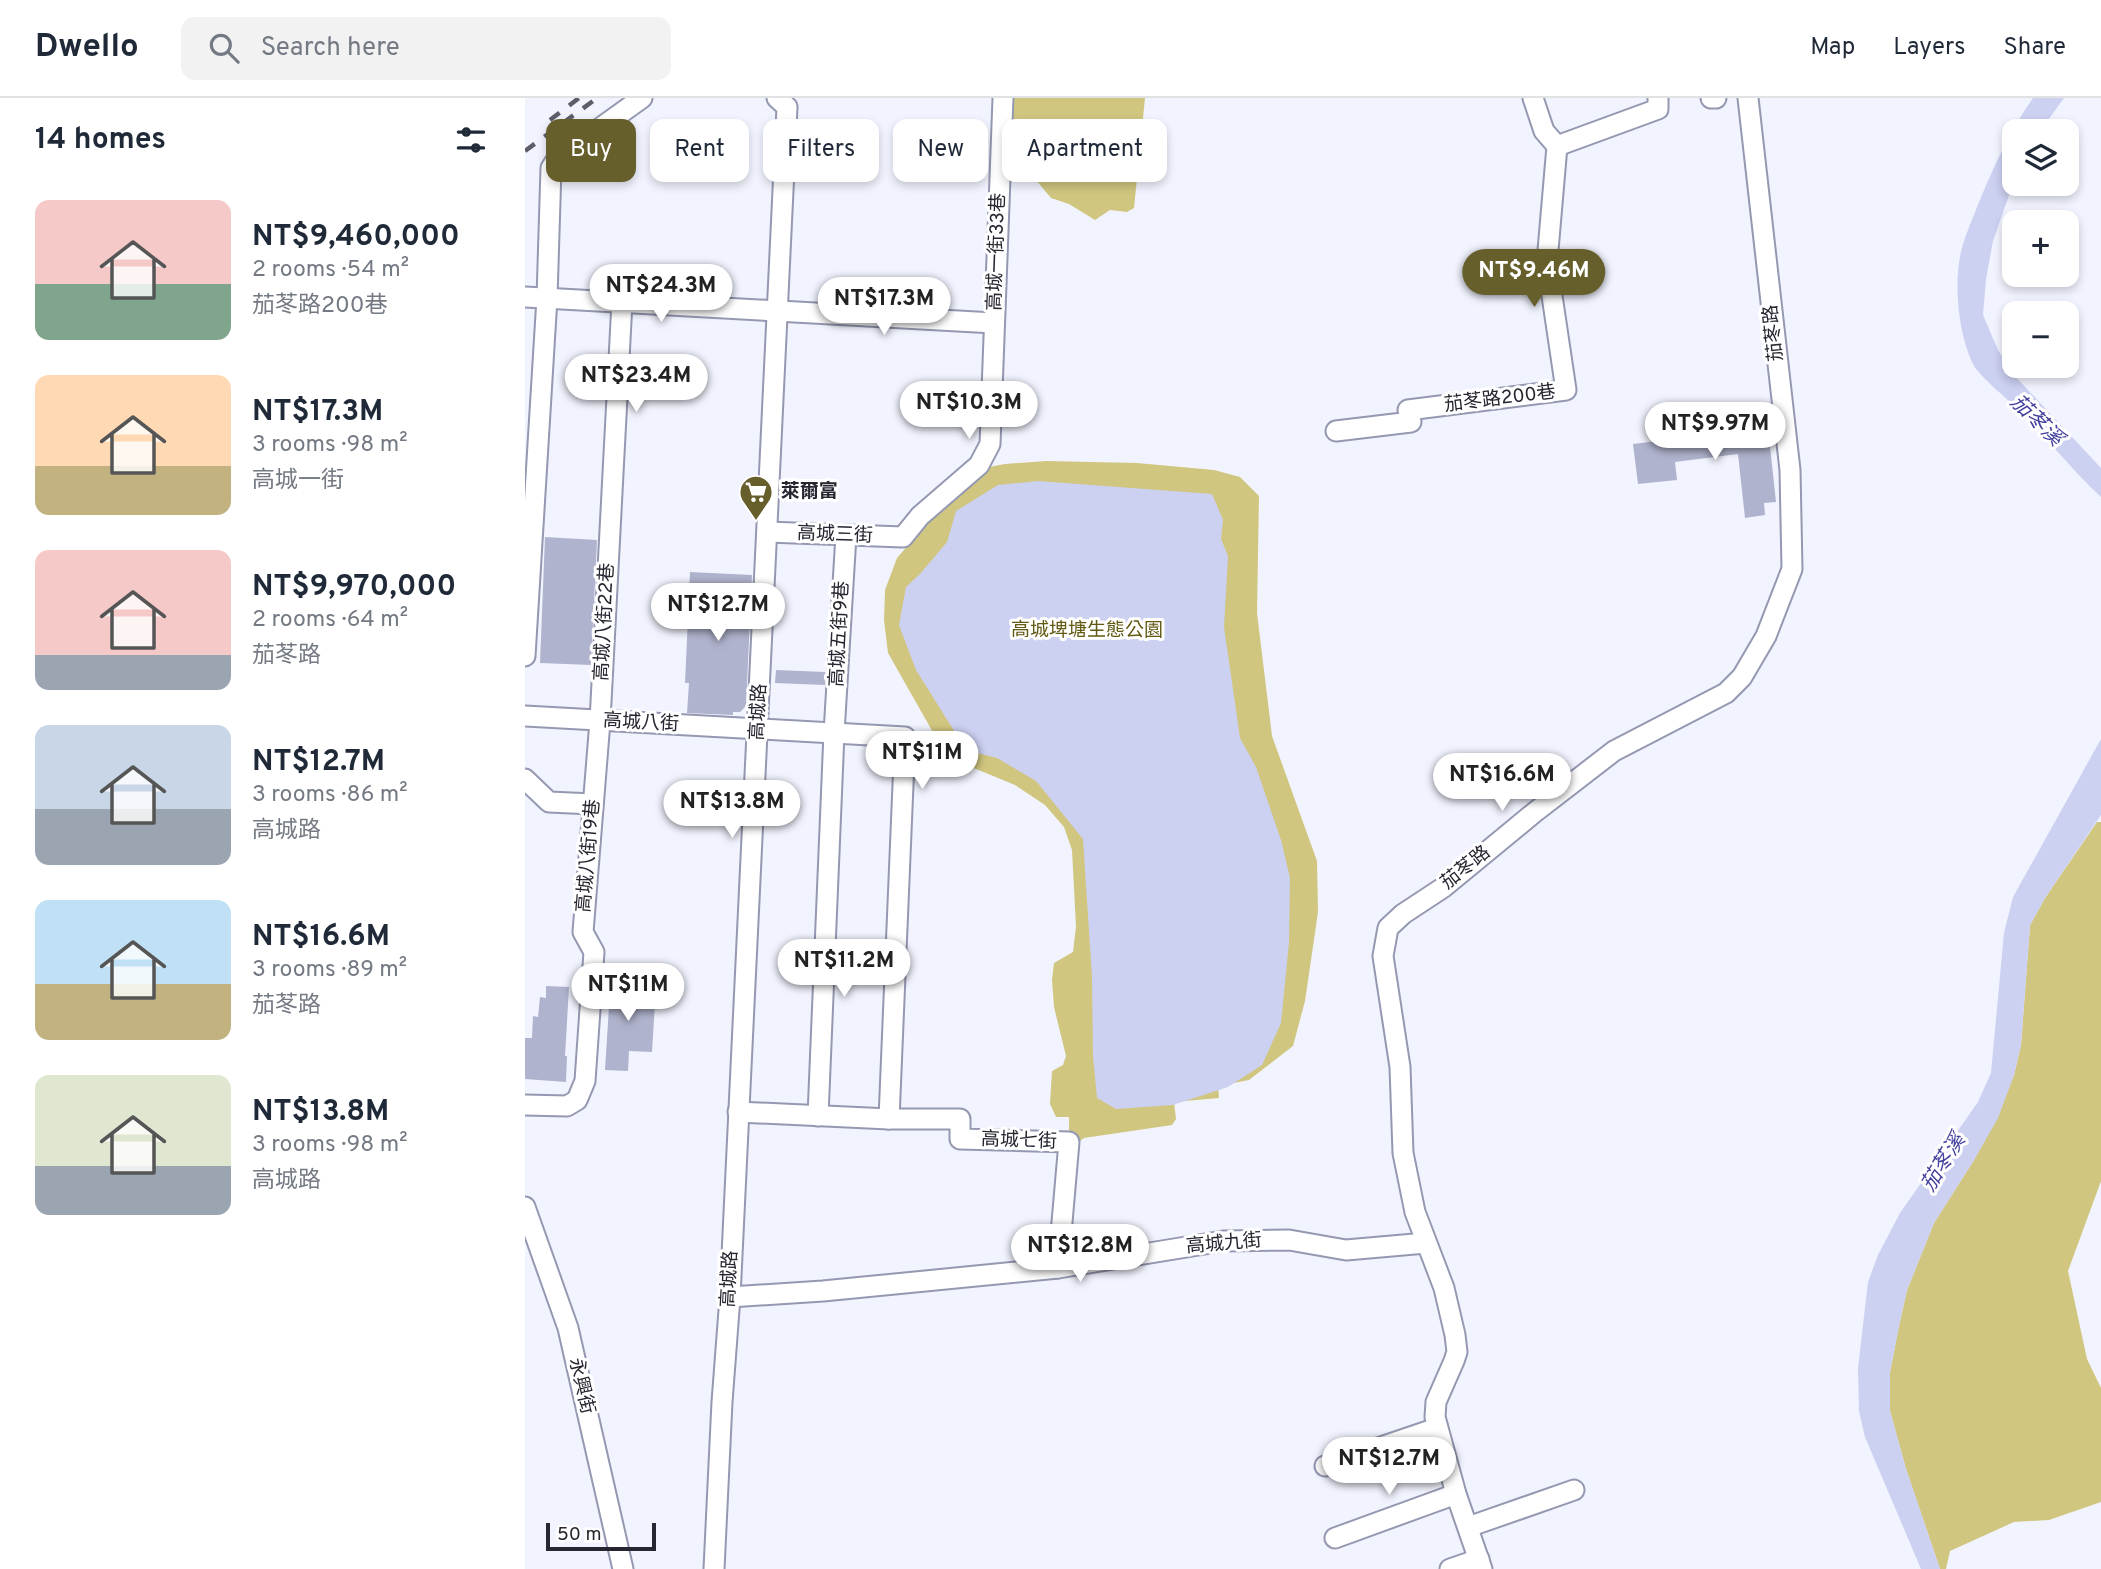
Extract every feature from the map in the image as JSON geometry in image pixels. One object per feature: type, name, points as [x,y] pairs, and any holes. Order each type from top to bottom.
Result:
[{"type":"street","points":[[525,656],[547,298],[551,168],[557,159],[642,98]]},
{"type":"street","name":"高城一街33巷","points":[[903,537],[920,516],[984,458],[990,444],[1003,98]]},
{"type":"street","points":[[1533,98],[1544,131],[1557,146],[1658,109],[1658,98]]},
{"type":"street","name":"茄苳路","points":[[1481,1564],[1456,1494],[1437,1428],[1436,1402],[1457,1352],[1444,1289],[1415,1212],[1403,1153],[1400,1067],[1383,956],[1388,928],[1403,914],[1444,887],[1614,751],[1726,693],[1742,677],[1766,636],[1792,569],[1790,470],[1748,98]]},
{"type":"street","name":"高城路","points":[[714,1569],[758,729],[785,101]]},
{"type":"street","name":"茄苳路200巷","points":[[1336,431],[1411,422],[1408,410],[1566,390],[1547,262],[1557,146]]},
{"type":"street","points":[[525,297],[993,323]]},
{"type":"street","name":"高城八街22巷","points":[[600,721],[622,302]]},
{"type":"street","name":"高城三街","points":[[767,532],[903,537]]},
{"type":"street","name":"高城五街9巷","points":[[818,1116],[834,733],[846,535]]},
{"type":"street","name":"高城八街","points":[[525,716],[905,737],[889,1119]]},
{"type":"street","name":"高城八街19巷","points":[[525,1105],[567,1106],[577,1100],[585,1081],[594,952],[583,932],[600,721]]},
{"type":"street","points":[[525,779],[549,802],[593,804]]},
{"type":"street","name":"高城七街","points":[[738,1112],[889,1119],[960,1119],[960,1139],[1069,1142],[1058,1268]]},
{"type":"street","name":"永興街","points":[[525,1207],[568,1328],[623,1569]]},
{"type":"street","name":"高城九街","points":[[730,1297],[823,1291],[1058,1268],[1223,1241],[1289,1240],[1346,1250],[1426,1244]]},
{"type":"street","points":[[1325,1466],[1437,1428]]},
{"type":"street","points":[[1468,1527],[1574,1490]]},
{"type":"street","points":[[1335,1538],[1456,1494]]},
{"type":"street","points":[[1450,1569],[1481,1564]]},
{"type":"green space","points":[[1011,98],[1145,98],[1143,119],[1011,119]]},
{"type":"green space","points":[[1038,182],[1137,182],[1134,208],[1127,212],[1110,210],[1095,220],[1069,204],[1051,198]]},
{"type":"green space","name":"高城埤塘生態公園","points":[[1046,461],[1137,463],[1214,470],[1240,477],[1259,496],[1257,613],[1272,736],[1317,861],[1318,912],[1305,1001],[1293,1046],[1249,1080],[1218,1086],[1219,1098],[1174,1102],[1176,1119],[1172,1125],[1084,1138],[1076,1144],[1069,1135],[1069,1117],[1056,1117],[1050,1104],[1052,1071],[1063,1065],[1066,1056],[1054,1007],[1054,963],[1073,952],[1076,927],[1072,850],[1064,827],[1045,805],[1015,785],[947,757],[888,653],[884,620],[885,590],[897,558],[953,494],[989,467]]},
{"type":"green space","points":[[2097,822],[2101,822],[2101,1181],[2068,1271],[2087,1359],[2101,1388],[2101,1502],[2049,1520],[2014,1522],[1950,1551],[1946,1569],[1940,1569],[1906,1469],[1890,1411],[1890,1372],[1899,1326],[1907,1290],[1934,1223],[1997,1118],[2014,1075],[2021,1045],[2030,925],[2045,898]]},
{"type":"water","points":[[2033,98],[2064,98],[2049,119],[2019,119]]},
{"type":"water","name":"茄苳溪","points":[[2002,151],[2002,196],[2009,196],[1993,241],[1983,315],[2002,356],[2002,378],[2017,378],[2101,468],[2101,497],[2020,411],[1980,374],[1968,351],[1961,325],[1958,269],[1963,244]]},
{"type":"water","name":"高城埤塘生態公園","points":[[1038,481],[1212,494],[1223,520],[1221,539],[1228,556],[1224,627],[1240,738],[1256,767],[1281,840],[1290,878],[1289,942],[1281,1023],[1262,1065],[1228,1087],[1173,1105],[1116,1109],[1097,1098],[1083,839],[1036,781],[997,758],[966,750],[916,670],[899,625],[906,587],[947,542],[956,511],[998,485]]},
{"type":"water","name":"茄苳溪","points":[[2101,739],[2101,815],[2030,925],[2021,1045],[2014,1075],[1998,1118],[1934,1223],[1907,1290],[1899,1326],[1890,1372],[1890,1411],[1906,1469],[1940,1569],[1921,1569],[1865,1437],[1859,1411],[1858,1368],[1868,1282],[1878,1255],[1900,1213],[1978,1102],[1991,1073],[2004,933],[2013,897]]},
{"type":"building","points":[[1768,428],[1776,502],[1764,503],[1765,515],[1745,518],[1738,454],[1675,462],[1677,480],[1638,484],[1633,444]]},
{"type":"building","points":[[545,537],[597,540],[591,665],[540,663]]},
{"type":"building","points":[[690,572],[752,575],[746,706],[740,712],[733,712],[733,715],[687,713],[689,683],[685,683]]},
{"type":"building","points":[[776,670],[825,672],[825,685],[775,683]]},
{"type":"building","points":[[611,975],[634,976],[633,990],[649,991],[648,1003],[655,1003],[652,1052],[629,1051],[628,1071],[605,1070]]},
{"type":"building","points":[[546,986],[569,987],[566,1082],[525,1079],[525,1038],[532,1038],[533,1016],[538,1017],[540,997],[546,998]]},
{"type":"railway","points":[[551,119],[579,98]]},
{"type":"railway","points":[[525,151],[597,98]]},
{"type":"place","name":"萊爾富","points":[[756,522]]}]
